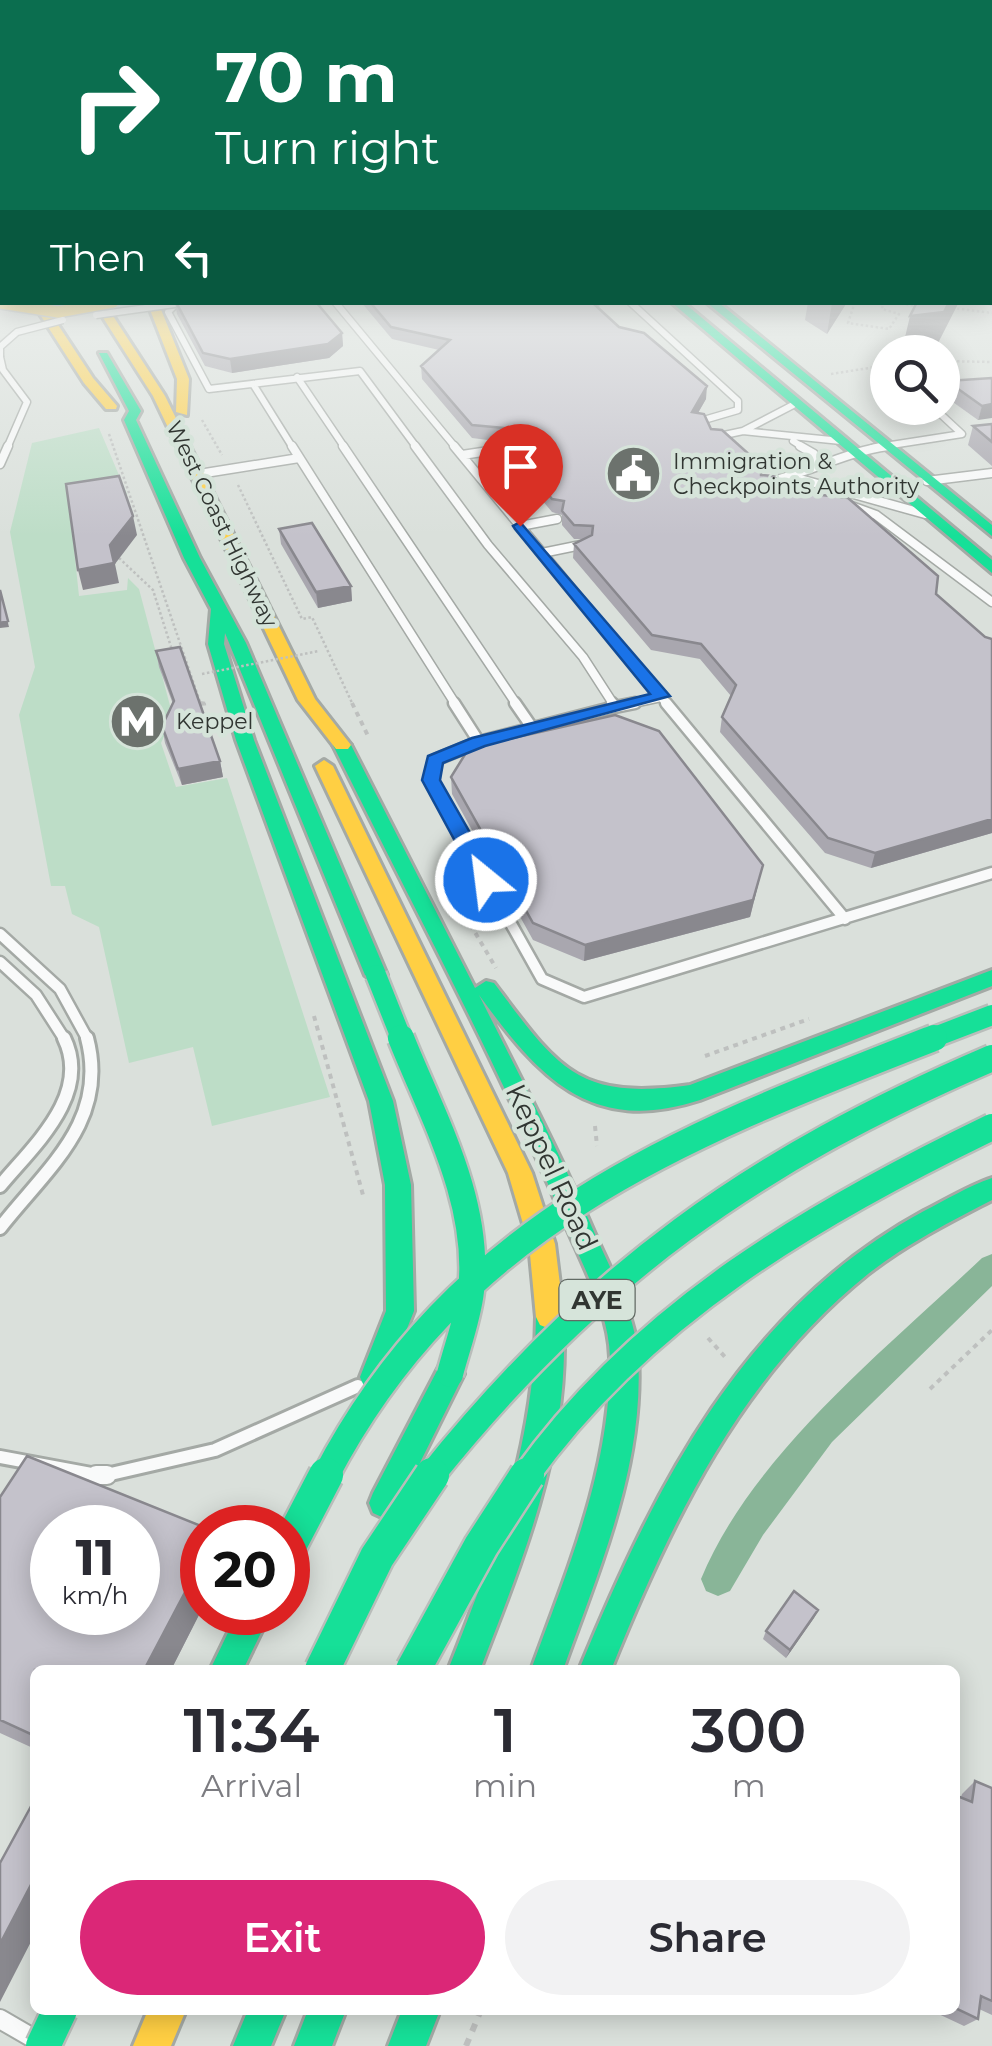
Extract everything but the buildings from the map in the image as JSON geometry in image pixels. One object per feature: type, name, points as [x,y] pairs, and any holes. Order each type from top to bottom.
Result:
[{"type":"main road","points":[[66,345],[94,388],[130,420]]},
{"type":"main road","name":"West Coast Highway","points":[[99,345],[134,411],[130,420],[218,612],[238,643],[461,1188],[472,1234],[472,1292],[455,1359],[434,1412],[310,1641]]},
{"type":"main road","name":"West Coast Highway","points":[[126,345],[159,396],[199,474],[307,700]]},
{"type":"main road","points":[[146,345],[182,412],[199,474]]},
{"type":"main road","points":[[169,345],[183,380],[182,412]]},
{"type":"main road","points":[[726,345],[992,568]]},
{"type":"main road","points":[[762,345],[992,532]]},
{"type":"main road","points":[[918,509],[927,500],[930,485]]},
{"type":"main road","points":[[218,612],[216,644],[245,740],[381,1101],[398,1185],[400,1311],[377,1372],[310,1516]]},
{"type":"main road","points":[[307,700],[318,755],[520,1177],[548,1276],[550,1360],[542,1418],[501,1578],[466,1665]]},
{"type":"main road","name":"Keppel Road","points":[[307,700],[346,751],[427,910],[583,1229],[611,1301],[624,1353],[620,1435],[601,1520],[549,1665]]},
{"type":"main road","points":[[427,910],[531,1048],[556,1074],[598,1100],[641,1105],[692,1094],[992,978]]},
{"type":"main road","points":[[310,1509],[386,1375],[439,1310],[530,1226],[589,1188],[651,1158],[992,1015]]},
{"type":"main road","name":"AYE","points":[[324,1665],[385,1542],[456,1447],[575,1319],[688,1226],[802,1148],[874,1109],[992,1058]]},
{"type":"main road","name":"AYE","points":[[416,1665],[463,1572],[504,1507],[562,1428],[629,1360],[681,1313],[791,1233],[850,1196],[992,1126]]},
{"type":"main road","points":[[597,1665],[618,1609],[688,1468],[759,1366],[843,1278],[911,1229],[992,1188]]},
{"type":"main road","points":[[228,1665],[244,1635]]},
{"type":"main road","points":[[242,1665],[256,1635]]},
{"type":"main road","points":[[46,2046],[58,2015]]},
{"type":"main road","points":[[66,2046],[80,2015]]},
{"type":"main road","points":[[152,2046],[165,2015]]},
{"type":"main road","points":[[252,2046],[265,2015]]},
{"type":"main road","points":[[313,2046],[325,2015]]},
{"type":"main road","points":[[407,2046],[419,2015]]},
{"type":"lane","points":[[0,464],[27,402],[3,370],[2,345]]},
{"type":"lane","points":[[186,345],[209,389],[360,371],[488,545],[583,657],[615,707]]},
{"type":"lane","points":[[372,345],[845,918]]},
{"type":"lane","points":[[677,345],[738,401],[738,410],[728,416],[698,422]]},
{"type":"lane","points":[[297,377],[533,729]]},
{"type":"lane","points":[[254,384],[478,742]]},
{"type":"lane","points":[[743,432],[794,405]]},
{"type":"lane","points":[[714,437],[743,432],[847,446],[882,446],[962,434],[952,425]]},
{"type":"lane","points":[[784,438],[810,450],[814,464]]},
{"type":"lane","points":[[764,483],[793,477],[847,446]]},
{"type":"lane","points":[[462,455],[508,448]]},
{"type":"lane","points":[[199,474],[299,458]]},
{"type":"lane","points":[[479,476],[526,469]]},
{"type":"lane","points":[[930,485],[992,473]]},
{"type":"lane","points":[[793,477],[918,509]]},
{"type":"lane","points":[[838,502],[876,515],[992,602]]},
{"type":"lane","points":[[520,526],[557,519]]},
{"type":"lane","points":[[542,553],[586,544]]},
{"type":"lane","points":[[662,696],[478,742],[435,760],[431,780],[542,980],[562,991],[584,998],[608,992],[992,872]]},
{"type":"lane","points":[[0,934],[40,965],[64,994],[77,1016],[98,1081],[85,1116],[0,1228]]},
{"type":"lane","points":[[0,962],[33,987],[66,1036],[76,1072],[61,1110],[0,1186]]},
{"type":"lane","points":[[0,1457],[94,1475],[112,1474],[214,1450],[350,1391],[377,1372]]},
{"type":"lane","points":[[0,2019],[46,2046]]},
{"type":"path","points":[[960,361],[992,362]]},
{"type":"path","points":[[801,378],[870,368]]},
{"type":"path","points":[[106,424],[179,629],[201,705],[210,704]]},
{"type":"path","points":[[119,558],[152,590],[176,664]]},
{"type":"path","points":[[302,619],[312,617],[374,750]]},
{"type":"path","points":[[166,632],[179,629]]},
{"type":"path","points":[[202,674],[319,650]]},
{"type":"path","points":[[445,882],[504,980]]},
{"type":"path","points":[[313,1013],[365,1205]]},
{"type":"path","points":[[702,1056],[808,1020]]},
{"type":"path","points":[[930,1388],[992,1330]]},
{"type":"path","points":[[466,2046],[479,2015]]},
{"type":"green space","points":[[99,428],[127,494],[69,502],[79,596],[127,590],[128,578],[139,589],[173,717],[161,743],[176,787],[227,778],[330,1097],[212,1126],[193,1047],[129,1063],[99,927],[72,914],[65,886],[51,886],[19,715],[35,667],[10,532],[32,443]]},
{"type":"waterway","points":[[718,1579],[751,1523],[821,1431],[992,1267]]},
{"type":"traffic: fast","points":[[728,345],[992,568]]},
{"type":"traffic: fast","points":[[764,345],[992,532]]},
{"type":"traffic: fast","points":[[103,356],[135,411],[130,420],[192,558],[238,643],[376,975]]},
{"type":"traffic: fast","points":[[217,612],[216,644],[245,740],[381,1101],[398,1185],[400,1311],[374,1377]]},
{"type":"traffic: fast","points":[[342,745],[550,1159],[611,1301],[624,1353],[620,1435],[601,1521],[549,1665]]},
{"type":"traffic: fast","points":[[376,975],[461,1188],[472,1235],[471,1292],[450,1374]]},
{"type":"traffic: fast","points":[[486,989],[529,1045],[570,1082],[593,1094],[653,1100],[692,1094],[992,978]]},
{"type":"traffic: fast","points":[[310,1506],[374,1392],[409,1345],[469,1284],[534,1231],[604,1185],[678,1145],[755,1109],[992,1015]]},
{"type":"traffic: fast","points":[[324,1665],[377,1557],[428,1480],[475,1421],[581,1311],[700,1214],[763,1172],[867,1113],[992,1058]]},
{"type":"traffic: fast","points":[[416,1665],[518,1487],[560,1431],[653,1336],[759,1255],[815,1220],[992,1127]]},
{"type":"traffic: fast","points":[[597,1665],[670,1502],[734,1397],[771,1349],[813,1305],[860,1265],[908,1233],[992,1188]]},
{"type":"traffic: fast","points":[[466,1665],[512,1541],[537,1453],[550,1362],[550,1317]]},
{"type":"traffic: fast","points":[[384,1503],[450,1374]]},
{"type":"traffic: fast","points":[[228,1665],[244,1635]]},
{"type":"traffic: fast","points":[[43,2046],[58,2015]]},
{"type":"traffic: fast","points":[[252,2046],[265,2015]]},
{"type":"traffic: fast","points":[[313,2046],[325,2015]]},
{"type":"traffic: fast","points":[[407,2046],[419,2015]]},
{"type":"traffic: slow","points":[[65,345],[111,406]]},
{"type":"traffic: slow","points":[[126,345],[159,396],[307,700],[342,745]]},
{"type":"traffic: slow","points":[[170,345],[183,379],[182,412]]},
{"type":"traffic: slow","points":[[324,766],[520,1173],[542,1244],[550,1317]]},
{"type":"traffic: slow","points":[[152,2046],[165,2015]]},
{"type":"place","name":"Immigration & Checkpoints Authority","points":[[634,474]]},
{"type":"place","name":"Keppel","points":[[137,721]]},
{"type":"route","points":[[486,880],[431,780],[435,760],[478,742],[662,696],[520,526]]}]
